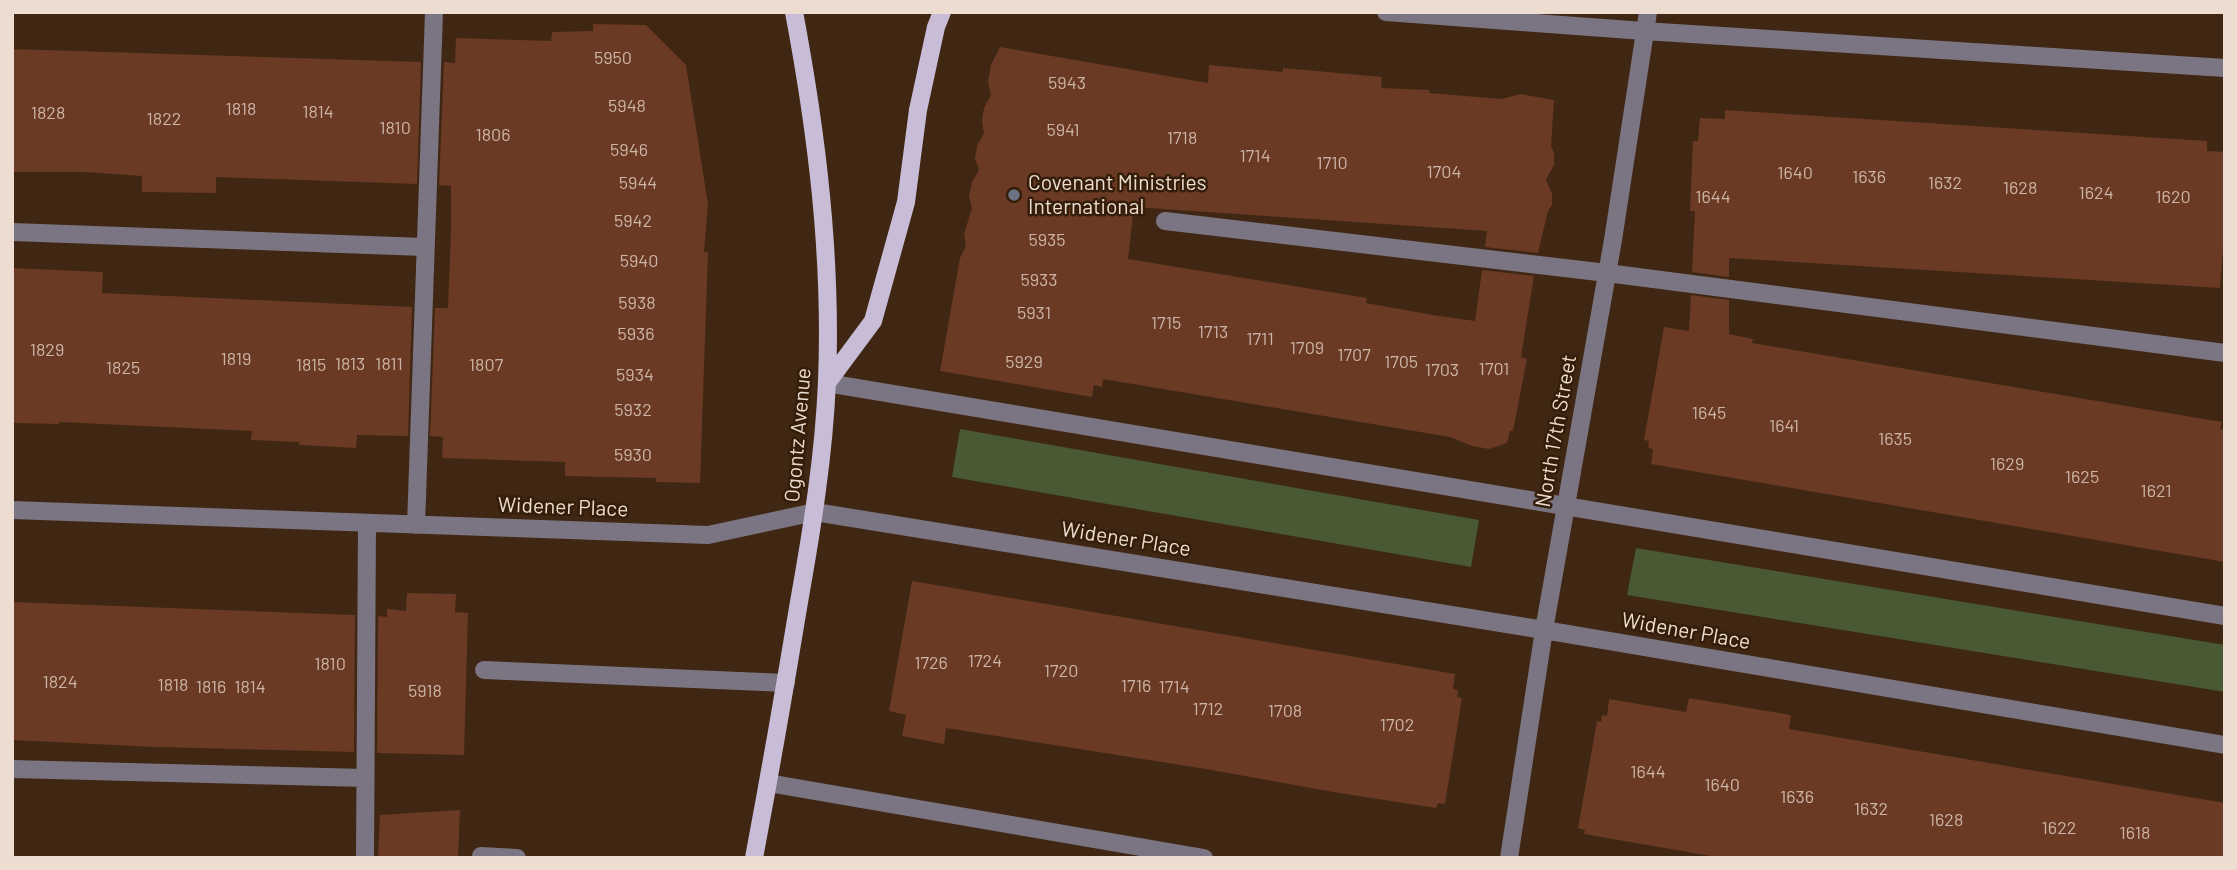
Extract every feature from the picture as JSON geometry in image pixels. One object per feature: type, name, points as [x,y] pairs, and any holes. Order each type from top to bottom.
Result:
[{"type":"main road","name":"Ogontz Avenue","points":[[754,858],[815,512],[827,383],[828,295],[821,188],[808,87],[794,12]]},
{"type":"main road","points":[[827,383],[873,321],[906,202],[918,110],[936,27],[942,12]]},
{"type":"street","points":[[416,524],[434,12]]},
{"type":"street","points":[[1386,12],[1644,32],[2225,68]]},
{"type":"street","name":"North 17th Street","points":[[1509,858],[1544,630],[1607,273],[1648,12]]},
{"type":"street","points":[[1165,221],[1607,273],[2225,353]]},
{"type":"street","points":[[12,232],[425,247]]},
{"type":"street","points":[[827,383],[2225,616]]},
{"type":"street","name":"Widener Place","points":[[12,510],[708,535],[815,512],[1544,630],[2225,746]]},
{"type":"street","points":[[365,858],[368,523]]},
{"type":"street","points":[[484,670],[786,683]]},
{"type":"street","points":[[12,769],[365,778]]},
{"type":"street","points":[[768,783],[1204,858]]},
{"type":"street","points":[[481,856],[517,858]]},
{"type":"green space","points":[[960,429],[1479,520],[1471,567],[952,477]]},
{"type":"green space","points":[[1636,548],[2225,645],[2225,692],[1627,595]]},
{"type":"building","points":[[593,24],[646,25],[686,65],[708,204],[704,252],[708,252],[700,483],[656,482],[656,478],[565,476],[565,462],[442,458],[443,437],[430,436],[435,308],[448,308],[451,229],[451,186],[439,185],[444,62],[455,63],[456,38],[551,41],[552,32],[593,31]]},
{"type":"building","points":[[1000,47],[1208,83],[1209,65],[1283,72],[1283,68],[1382,77],[1381,88],[1430,90],[1429,93],[1502,99],[1520,94],[1554,100],[1551,146],[1554,165],[1546,179],[1552,194],[1552,205],[1548,211],[1538,253],[1485,247],[1487,231],[1134,207],[1128,259],[1367,298],[1366,303],[1433,315],[1475,321],[1482,270],[1534,276],[1521,357],[1527,359],[1513,431],[1510,431],[1507,443],[1489,449],[1472,446],[1450,437],[1103,379],[1102,387],[1094,385],[1092,397],[940,371],[960,258],[966,246],[964,234],[972,208],[969,197],[972,182],[979,170],[975,159],[977,146],[984,133],[984,108],[991,95],[988,82],[991,65]]},
{"type":"building","points":[[12,49],[421,62],[417,184],[216,177],[216,193],[142,192],[142,176],[84,172],[12,172]]},
{"type":"building","points":[[1725,110],[2207,141],[2207,151],[2225,152],[2225,251],[2223,250],[2220,288],[1729,258],[1729,277],[1692,272],[1695,211],[1690,211],[1693,141],[1698,141],[1700,118],[1725,119]]},
{"type":"building","points":[[12,268],[103,272],[102,293],[412,307],[408,436],[357,435],[356,448],[251,440],[252,431],[59,422],[12,423]]},
{"type":"building","points":[[1691,295],[1729,300],[1729,334],[1753,339],[1752,343],[2222,422],[2220,429],[2225,430],[2225,562],[1651,464],[1653,449],[1648,448],[1649,441],[1644,440],[1664,327],[1689,331]]},
{"type":"building","points":[[912,581],[1455,674],[1453,689],[1458,690],[1457,697],[1462,698],[1445,804],[1438,803],[1436,808],[946,728],[944,744],[902,736],[906,715],[889,711]]},
{"type":"building","points":[[407,593],[456,594],[455,612],[468,613],[464,755],[377,753],[378,616],[387,617],[387,609],[406,611]]},
{"type":"building","points":[[12,602],[355,615],[354,752],[12,740]]},
{"type":"building","points":[[1689,698],[1791,715],[1789,729],[2225,803],[2225,858],[1722,858],[1584,834],[1585,830],[1578,828],[1597,721],[1601,722],[1602,715],[1607,716],[1609,699],[1686,712]]},
{"type":"building","points":[[460,810],[458,858],[378,858],[380,815]]},
{"type":"place","name":"Covenant Ministries International","points":[[1014,195]]}]
